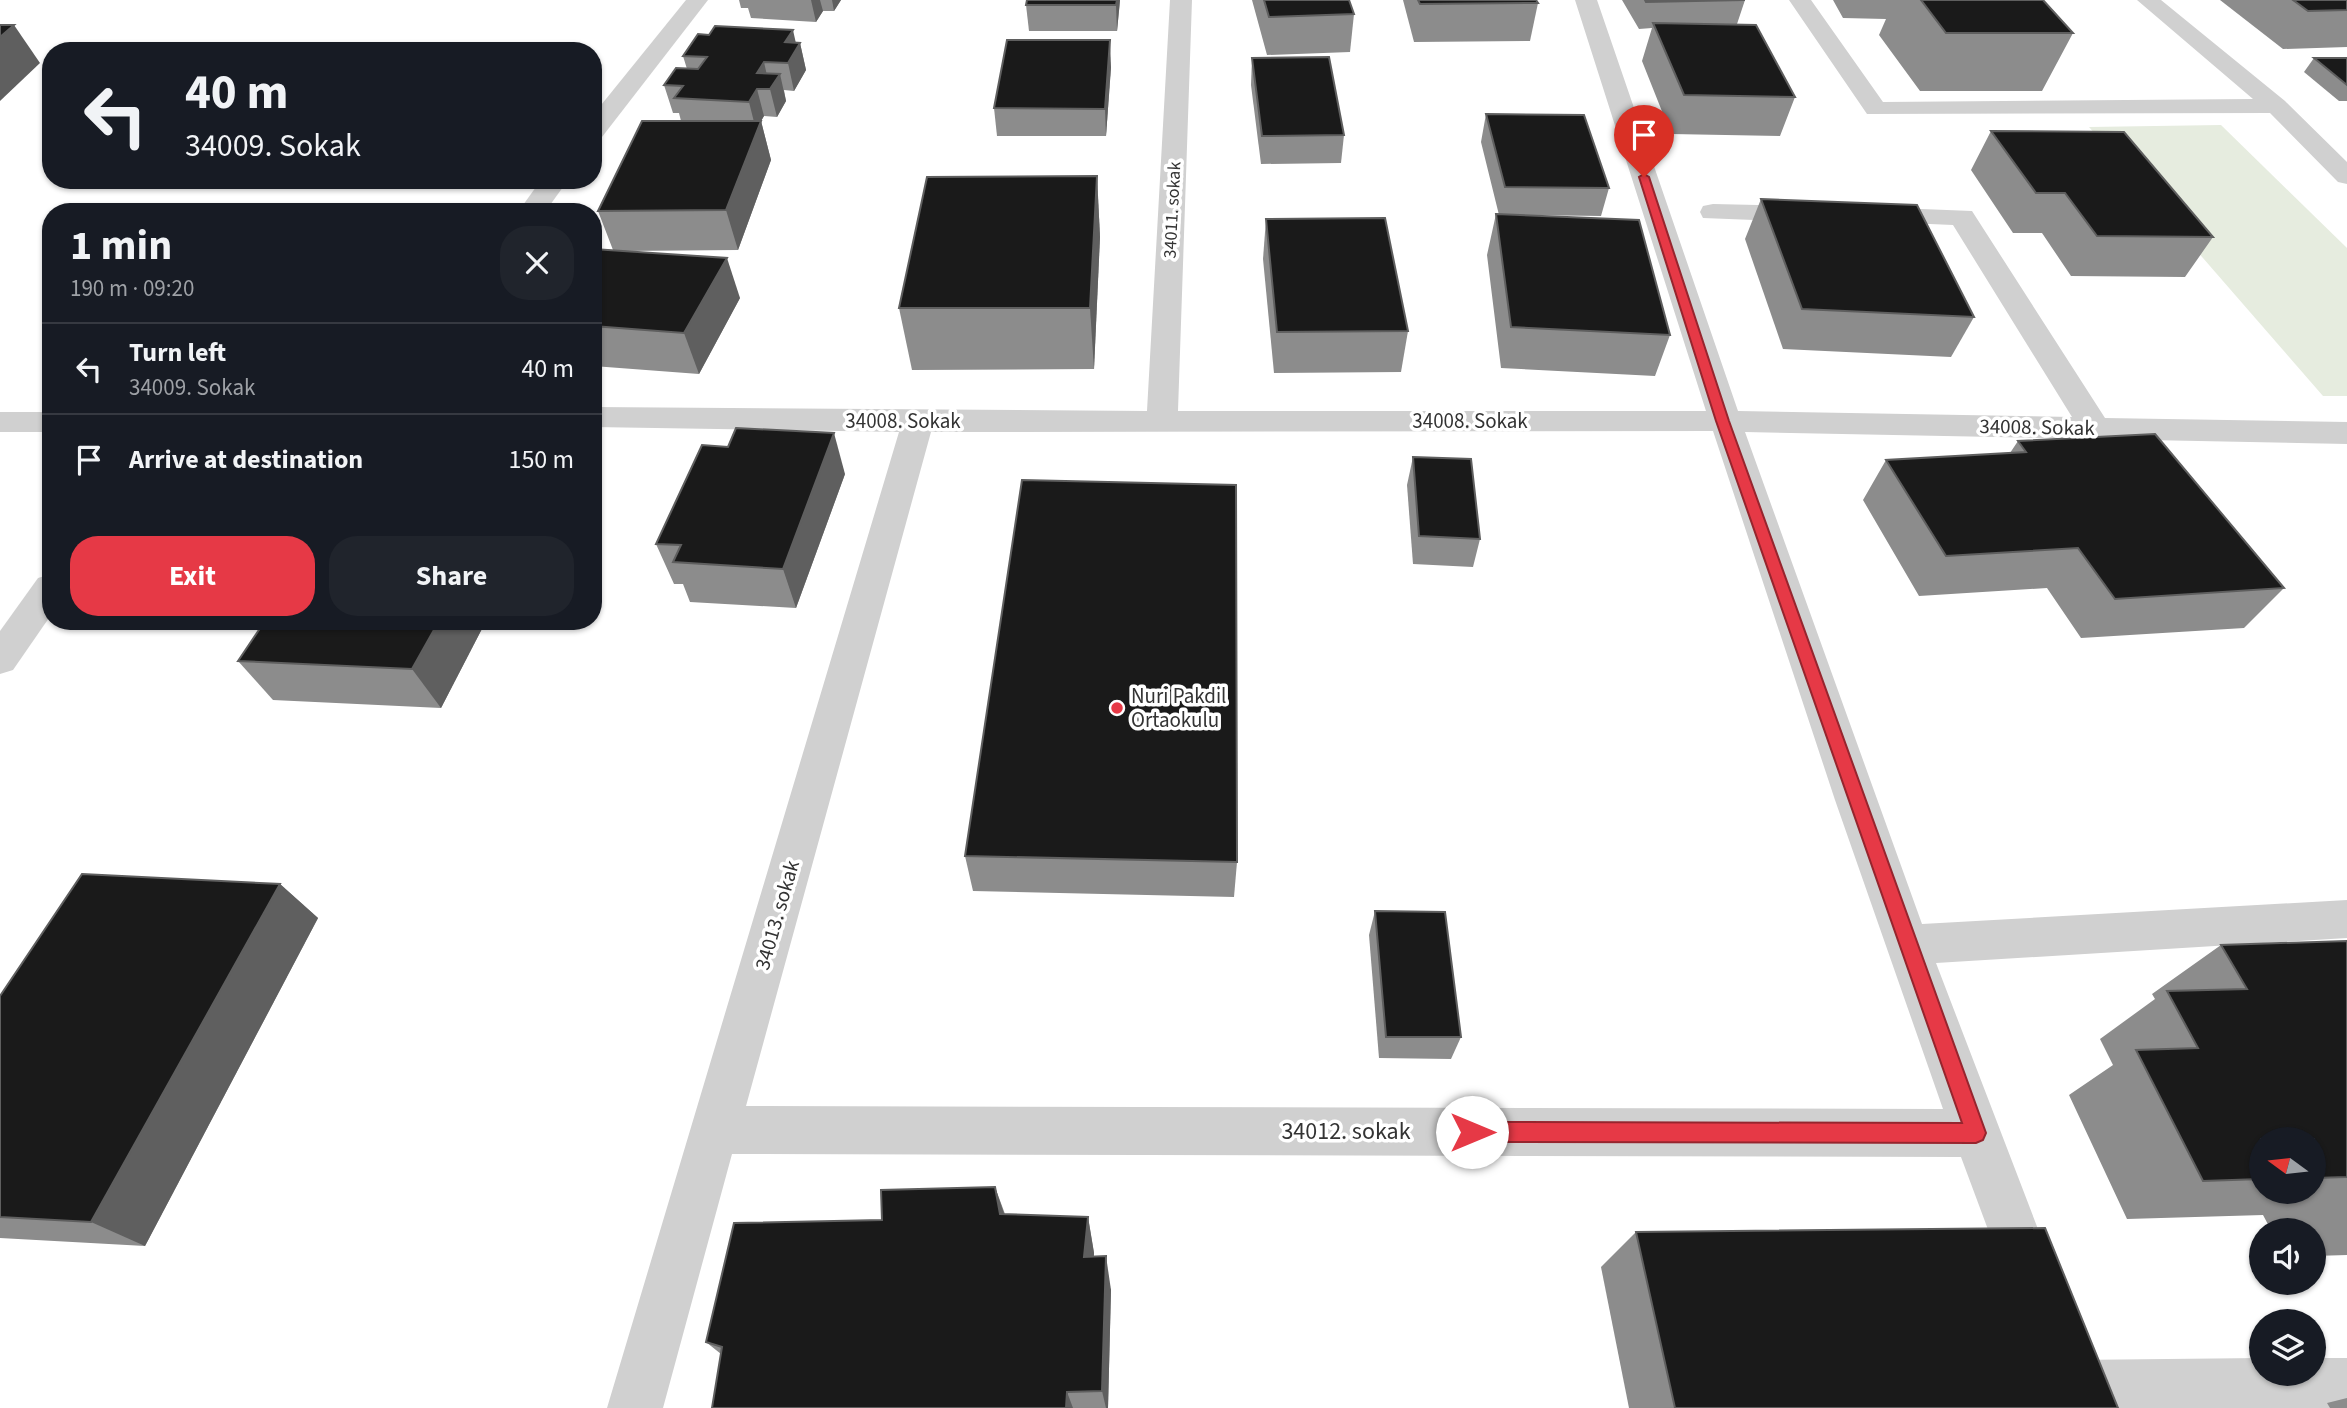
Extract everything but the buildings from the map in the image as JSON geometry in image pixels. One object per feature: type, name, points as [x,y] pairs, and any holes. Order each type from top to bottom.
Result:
[{"type":"street","points":[[602,121],[697,0]]},
{"type":"street","name":"34011. sokak","points":[[1162,420],[1181,0]]},
{"type":"street","points":[[1586,0],[1723,421],[1976,1133],[2044,1311]]},
{"type":"street","points":[[1800,0],[1876,109],[2276,106]]},
{"type":"street","points":[[2148,0],[2276,106],[2347,176]]},
{"type":"street","points":[[1713,212],[1962,217],[2095,428]]},
{"type":"street","name":"34008. Sokak","points":[[602,417],[918,422],[1723,421],[2347,433]]},
{"type":"street","points":[[0,422],[42,422]]},
{"type":"street","name":"34013. sokak","points":[[635,1408],[918,422]]},
{"type":"street","points":[[0,660],[42,600]]},
{"type":"street","points":[[1909,945],[2347,919]]},
{"type":"street","name":"34012. sokak","points":[[716,1130],[1976,1133]]},
{"type":"street","points":[[2071,1381],[2347,1385]]},
{"type":"shaded area","points":[[2221,125],[2347,248],[2347,396],[2323,396],[2089,127]]},
{"type":"place","name":"Nuri Pakdil Ortaokulu","points":[[1117,708]]},
{"type":"route","points":[[1472,1132],[1976,1133],[1723,421],[1644,177]]}]
